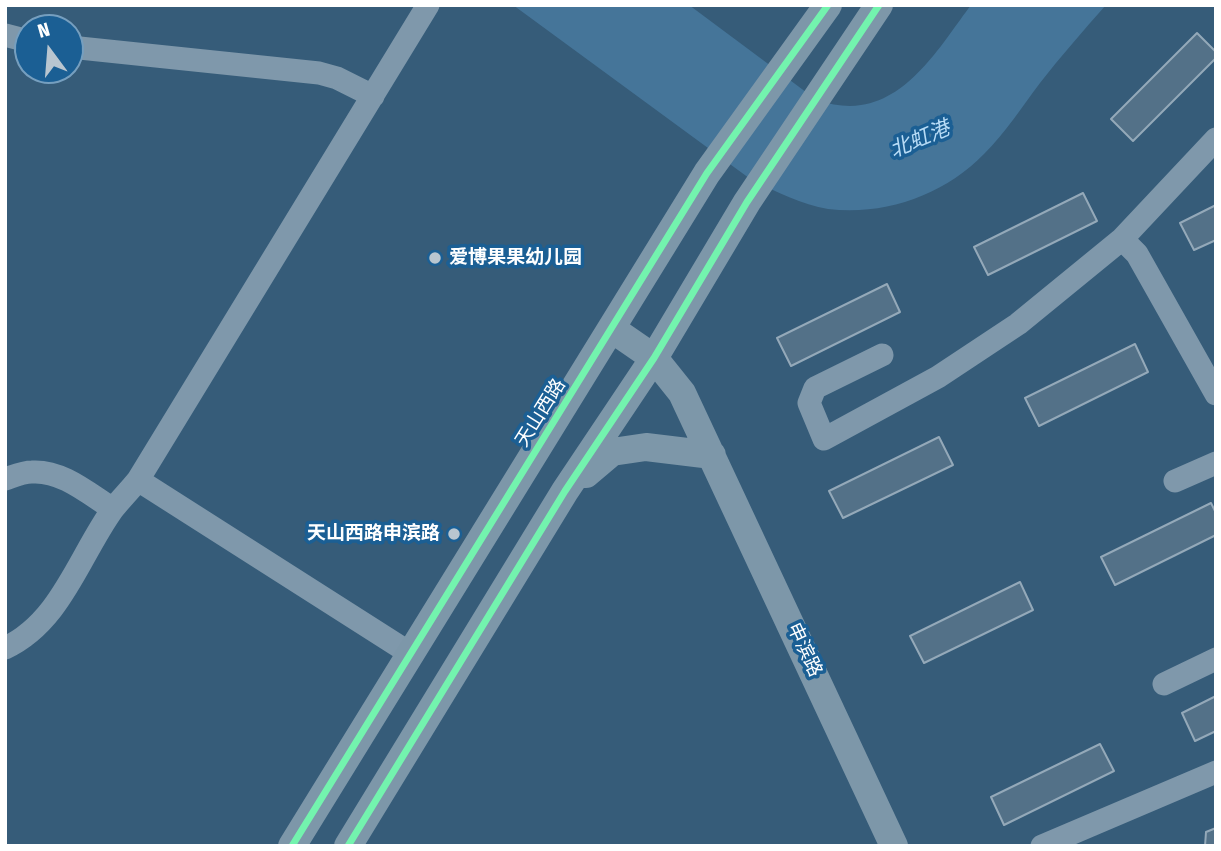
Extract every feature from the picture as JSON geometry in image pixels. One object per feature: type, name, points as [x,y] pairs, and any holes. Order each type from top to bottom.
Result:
[{"type":"main road","name":"天山西路","points":[[292,846],[708,173],[828,5]]},
{"type":"main road","points":[[348,846],[565,491],[654,358],[747,202],[880,5]]},
{"type":"main road","name":"申滨路","points":[[612,329],[654,358],[682,393],[894,846]]},
{"type":"main road","points":[[565,491],[612,452],[646,447],[712,454]]},
{"type":"lane","points":[[5,648],[21,640],[40,625],[56,604],[113,509],[138,480],[428,5]]},
{"type":"lane","points":[[84,49],[319,74],[337,78],[373,96]]},
{"type":"lane","points":[[882,355],[815,388],[808,403],[824,439],[938,377],[1018,324],[1122,239],[1216,139]]},
{"type":"lane","points":[[1122,239],[1137,254],[1216,394]]},
{"type":"lane","points":[[1175,481],[1216,463]]},
{"type":"lane","points":[[5,479],[29,471],[47,472],[69,481],[113,509]]},
{"type":"lane","points":[[138,480],[411,654]]},
{"type":"lane","points":[[1164,684],[1216,659]]},
{"type":"lane","points":[[1042,846],[1216,772]]},
{"type":"water","name":"北虹港","points":[[513,5],[689,5],[818,101],[850,106],[879,100],[910,80],[937,51],[971,5],[1106,5],[1048,73],[999,137],[968,168],[951,181],[912,200],[871,209],[849,210],[828,209],[809,204],[753,181]]},
{"type":"building","points":[[1197,33],[1216,52],[1216,58],[1133,141],[1111,119]]},
{"type":"building","points":[[1083,193],[1097,221],[988,275],[974,247]]},
{"type":"building","points":[[1216,205],[1216,240],[1194,250],[1180,223]]},
{"type":"building","points":[[887,284],[900,312],[791,366],[777,338]]},
{"type":"building","points":[[1135,344],[1148,372],[1039,426],[1025,398]]},
{"type":"building","points":[[939,437],[953,465],[843,518],[829,491]]},
{"type":"building","points":[[1211,503],[1216,513],[1216,535],[1115,585],[1101,557]]},
{"type":"building","points":[[1020,582],[1033,610],[924,663],[910,636]]},
{"type":"building","points":[[1216,696],[1216,731],[1195,741],[1182,713]]},
{"type":"building","points":[[1100,744],[1114,771],[1004,825],[991,797]]},
{"type":"building","points":[[1216,828],[1216,846],[1205,846],[1206,832]]},
{"type":"cycle path","points":[[292,846],[707,173],[828,5]]},
{"type":"cycle path","points":[[348,846],[565,491],[654,358],[747,202],[879,5]]},
{"type":"place","name":"爱博果果幼儿园","points":[[435,258]]},
{"type":"place","name":"天山西路申滨路","points":[[454,534]]}]
